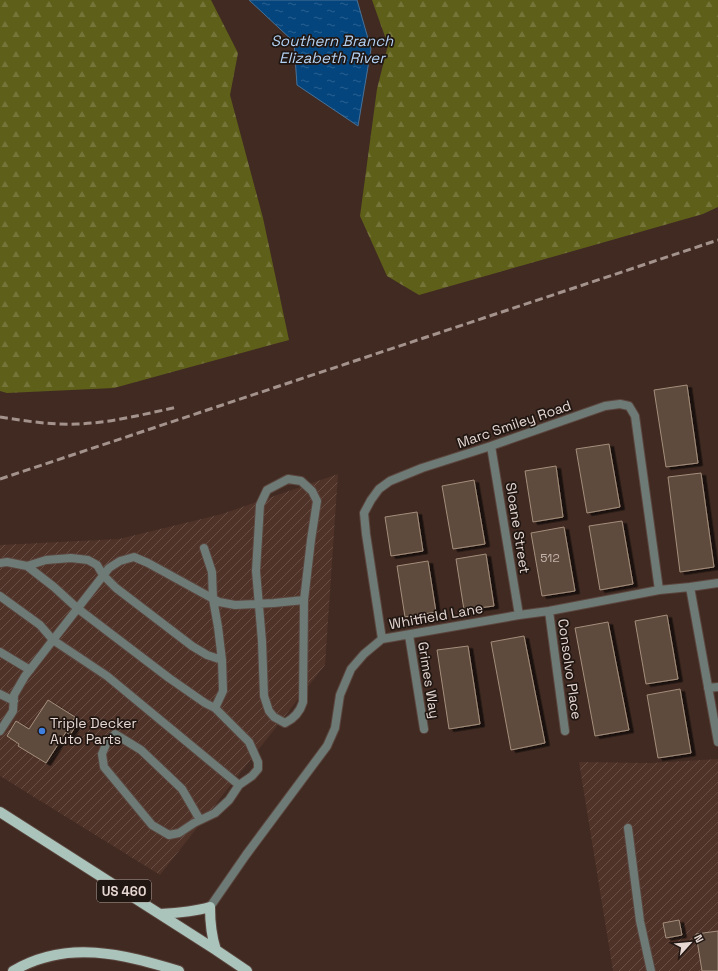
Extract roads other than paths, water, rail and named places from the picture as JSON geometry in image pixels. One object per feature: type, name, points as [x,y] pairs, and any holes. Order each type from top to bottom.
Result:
[{"type":"main road","name":"US 460","points":[[0,812],[247,971]]},
{"type":"main road","points":[[160,914],[196,911],[210,906],[210,924],[216,950]]},
{"type":"main road","points":[[13,971],[26,964],[63,952],[97,953],[133,959],[179,971]]},
{"type":"street","name":"Marc Smiley Road","points":[[382,639],[364,513],[379,489],[390,481],[422,468],[491,446],[605,406],[620,404],[629,406],[635,416],[659,590]]},
{"type":"street","name":"Sloane Street","points":[[491,446],[519,615]]},
{"type":"street","points":[[288,479],[301,481],[312,491],[317,501],[310,540],[304,600],[303,702],[301,710],[292,719],[285,722],[274,717],[269,710],[264,696],[259,604],[256,571],[260,505],[267,490],[288,479]]},
{"type":"street","points":[[204,548],[212,572],[213,599],[222,660],[223,691],[215,708]]},
{"type":"street","points":[[0,731],[12,711],[14,695],[25,676],[103,575],[109,568],[120,561],[134,557],[148,563],[219,602],[235,605],[304,600]]},
{"type":"street","points":[[27,566],[46,560],[71,558],[88,560],[97,565],[103,575],[116,588],[192,646],[207,655],[222,660]]},
{"type":"street","points":[[0,563],[8,562],[27,566],[78,608],[170,678],[205,703],[215,708],[249,742],[258,762],[258,769],[239,785],[229,800],[215,813],[179,833],[169,835],[152,825],[104,767],[102,754],[107,742],[115,734],[141,750],[182,789],[200,820]]},
{"type":"street","name":"Whitfield Lane","points":[[210,906],[327,746],[335,728],[340,695],[351,669],[364,654],[382,639],[549,611],[659,590],[718,583]]},
{"type":"street","points":[[690,587],[718,742]]},
{"type":"street","points":[[0,596],[40,625],[53,640],[107,676],[239,785]]},
{"type":"street","name":"Consolvo Place","points":[[549,611],[565,731]]},
{"type":"street","name":"Grimes Way","points":[[409,635],[424,728]]},
{"type":"street","points":[[0,652],[30,670]]},
{"type":"street","points":[[708,688],[718,687]]},
{"type":"street","points":[[0,694],[14,701]]},
{"type":"street","points":[[628,828],[640,922],[651,971]]},
{"type":"water","name":"Southern Branch Elizabeth River","points":[[249,0],[357,0],[371,49],[358,126],[297,85],[294,42]]},
{"type":"railway","points":[[0,479],[718,240]]},
{"type":"railway","points":[[0,417],[48,423],[77,424],[115,420],[178,407]]},
{"type":"place","name":"Triple Decker Auto Parts","points":[[42,731]]}]
